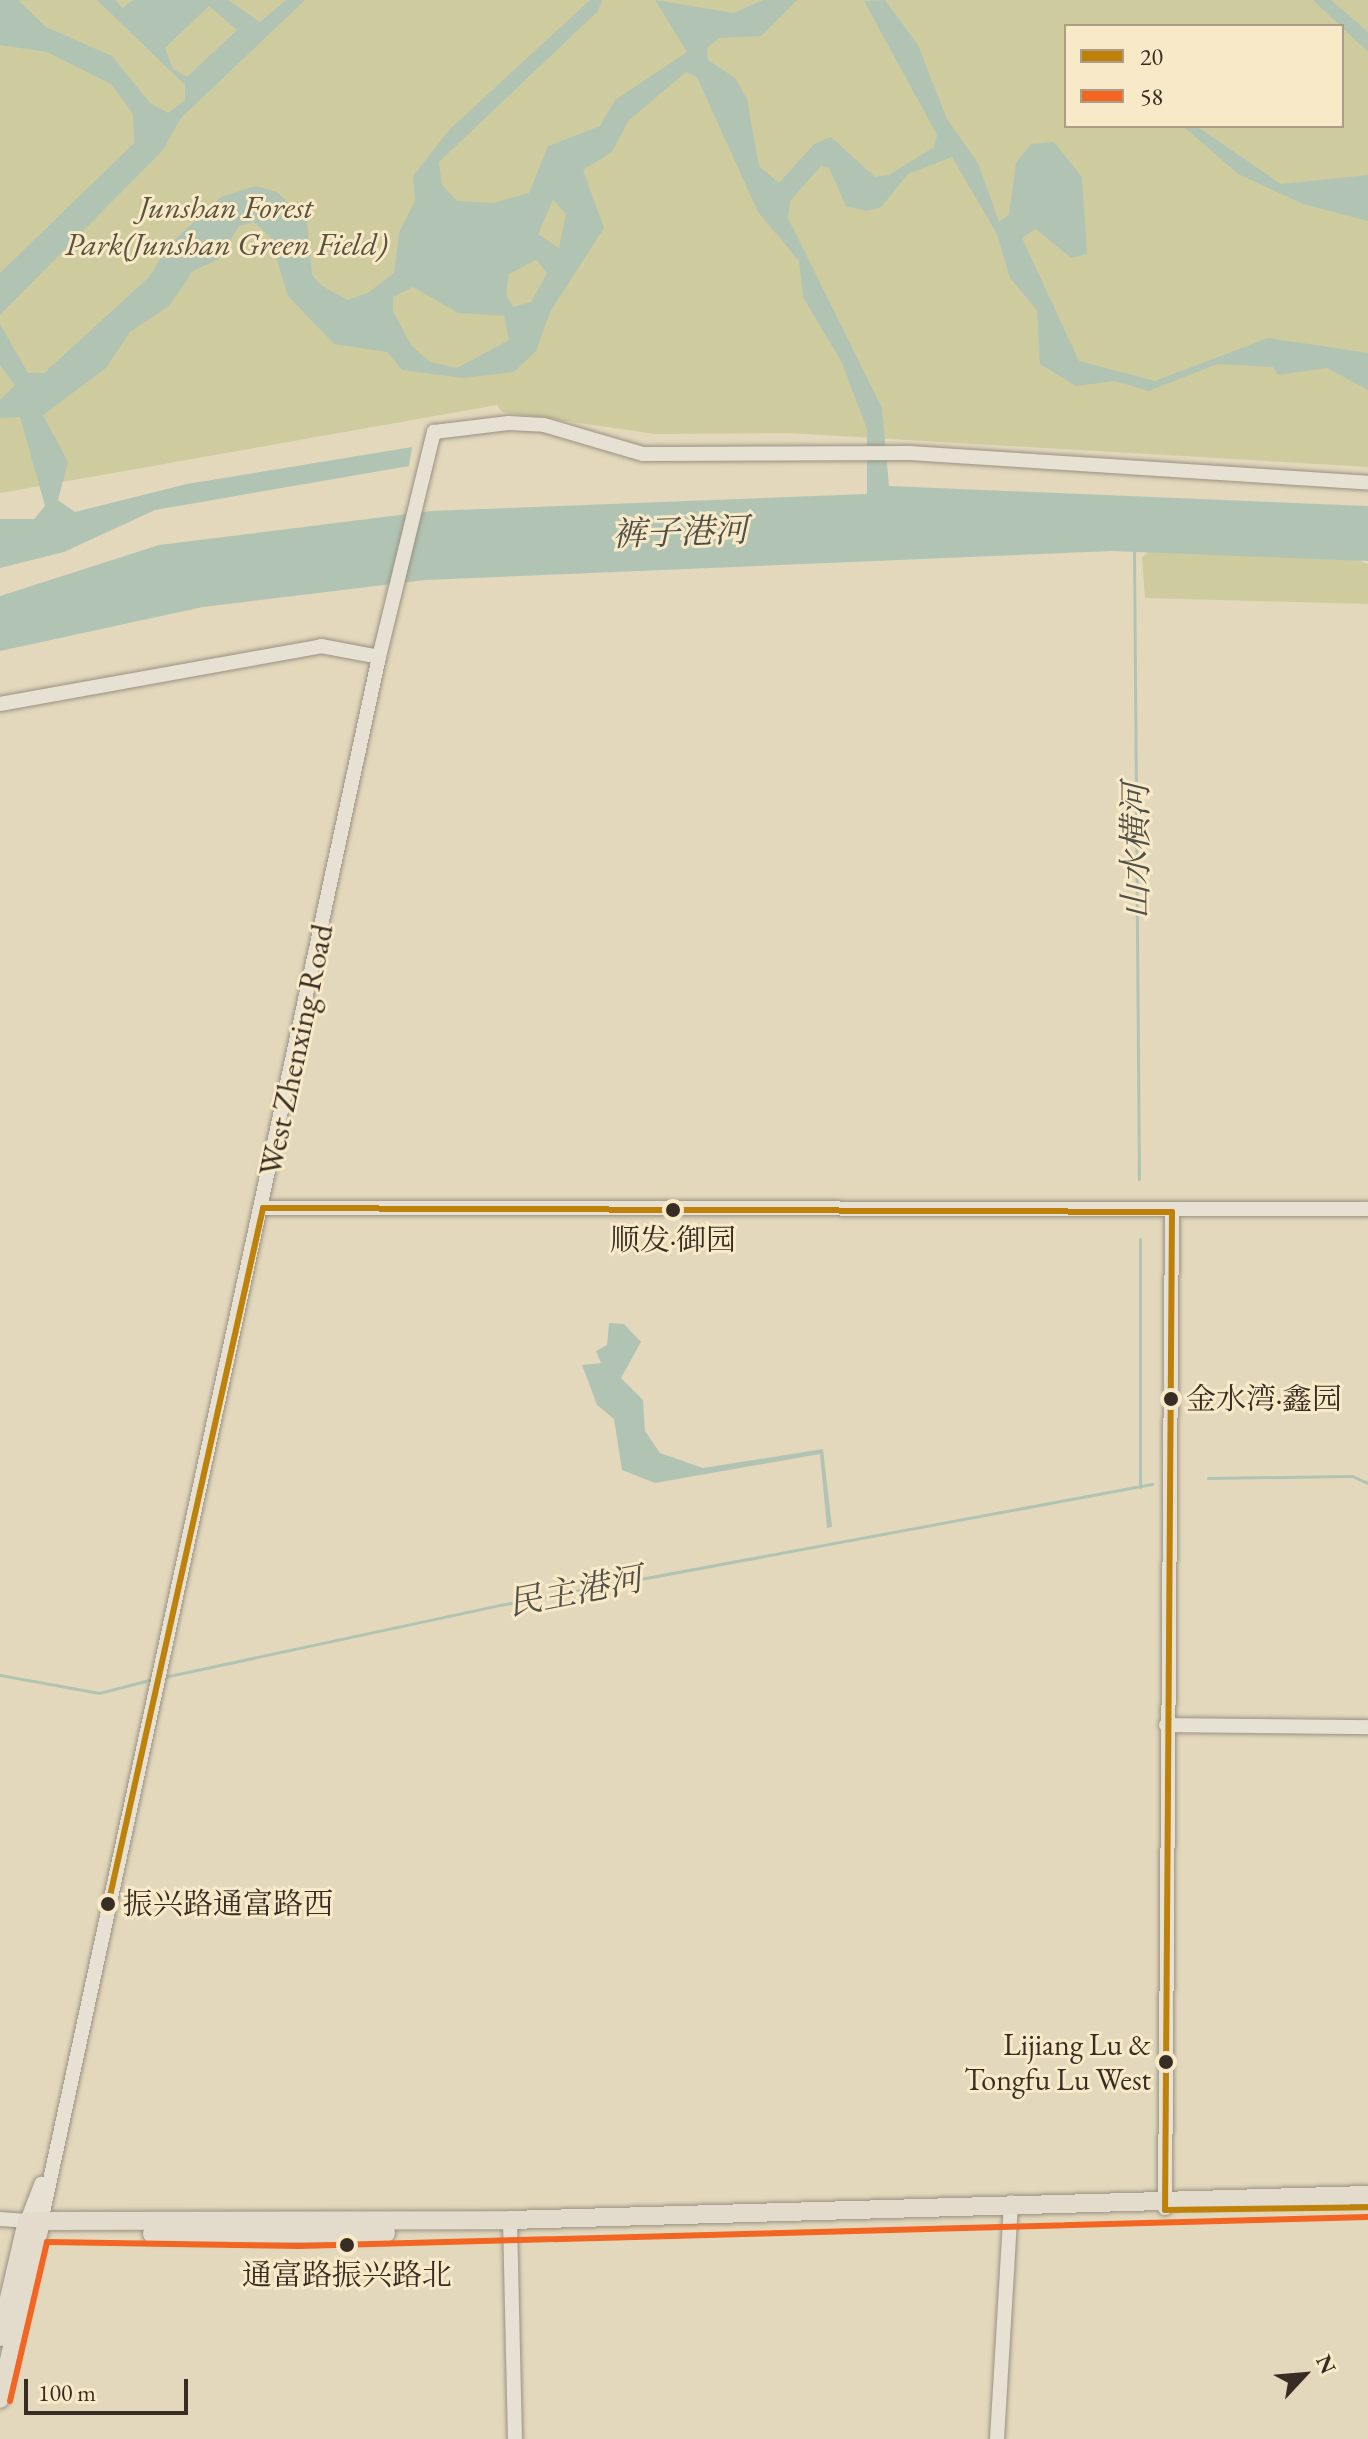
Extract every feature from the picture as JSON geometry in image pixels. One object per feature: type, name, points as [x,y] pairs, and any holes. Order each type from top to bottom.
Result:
[{"type":"main road","points":[[33,2227],[299,2236],[510,2224],[1368,2195]]},
{"type":"main road","points":[[1165,2204],[1368,2207]]},
{"type":"main road","points":[[0,2337],[33,2227]]},
{"type":"main road","points":[[0,2399],[33,2227]]},
{"type":"street","name":"West Zhenxing Road","points":[[33,2227],[54,2146],[263,1208],[379,657],[434,432],[544,425],[643,454],[885,452],[1368,483]]},
{"type":"street","points":[[0,704],[321,646],[379,657]]},
{"type":"street","points":[[263,1208],[1172,1212],[1368,1209]]},
{"type":"street","points":[[1165,2204],[1172,1212]]},
{"type":"street","points":[[1166,1725],[1368,1727]]},
{"type":"street","points":[[997,2439],[1011,2207]]},
{"type":"street","points":[[0,2219],[33,2227]]},
{"type":"street","points":[[510,2224],[515,2439]]},
{"type":"street","points":[[0,2226],[33,2227]]},
{"type":"green space","name":"Junshan Forest Park(Junshan Green Field)","points":[[0,0],[1368,0],[1368,467],[788,433],[655,434],[502,412],[497,405],[0,493]]},
{"type":"green space","points":[[1152,549],[1353,558],[1368,564],[1368,604],[1145,598],[1142,557]]},
{"type":"water","points":[[0,0],[18,0],[46,27],[112,56],[150,103],[168,113],[185,100],[185,85],[97,0],[116,0],[122,8],[133,0],[228,0],[260,22],[286,0],[305,0],[181,118],[163,150],[0,315],[0,273],[134,143],[133,114],[111,84],[47,52],[0,45]],"holes":[[[209,6],[237,30],[187,77],[173,69],[165,48]]]},
{"type":"water","name":"裤子港河","points":[[590,0],[602,0],[598,11],[439,162],[442,185],[457,201],[493,203],[529,193],[548,146],[600,126],[615,100],[687,52],[655,0],[734,13],[763,0],[797,0],[761,36],[719,38],[707,48],[708,60],[735,78],[747,99],[759,166],[779,183],[814,144],[831,137],[875,177],[889,175],[934,147],[937,135],[864,1],[885,0],[918,45],[947,119],[978,163],[999,222],[1009,214],[1016,163],[1031,144],[1054,142],[1082,177],[1087,254],[1071,258],[1036,229],[1022,238],[1079,361],[1155,381],[1268,338],[1368,353],[1368,390],[1327,368],[1278,375],[1273,367],[1217,364],[1149,391],[1115,381],[1076,386],[1040,364],[1037,310],[1010,278],[997,234],[952,157],[908,174],[881,207],[867,211],[846,206],[829,168],[821,166],[790,201],[788,218],[882,408],[889,486],[1368,506],[1368,561],[1112,551],[425,580],[203,607],[0,651],[0,596],[159,545],[431,511],[867,494],[867,429],[842,363],[803,297],[799,261],[758,212],[697,77],[686,72],[628,121],[612,152],[583,170],[604,228],[550,312],[536,351],[514,372],[463,378],[402,370],[387,352],[334,344],[288,296],[270,237],[254,222],[239,226],[219,259],[193,271],[169,306],[130,332],[106,368],[43,415],[68,462],[58,500],[75,512],[187,484],[412,447],[409,466],[155,510],[64,552],[0,568],[0,519],[34,519],[45,506],[20,417],[0,418],[0,400],[15,385],[0,365],[0,324],[28,373],[44,373],[148,278],[170,244],[221,197],[255,186],[277,192],[307,220],[312,275],[322,286],[348,300],[369,292],[394,273],[399,233],[415,201],[413,176],[450,129]],"holes":[[[553,200],[566,214],[559,248],[538,234]],[[536,260],[547,273],[531,302],[513,307],[506,294],[509,274]],[[413,287],[458,313],[504,316],[509,340],[457,368],[430,362],[411,345],[393,311],[393,297]]]},
{"type":"water","points":[[1313,0],[1331,0],[1368,32],[1368,52],[1344,29],[1344,24],[1338,24]]},
{"type":"water","points":[[1185,128],[1199,128],[1281,184],[1368,175],[1368,221],[1303,204],[1238,174]]},
{"type":"water","points":[[609,1323],[624,1324],[641,1342],[621,1378],[643,1400],[645,1431],[660,1453],[703,1468],[823,1449],[832,1527],[827,1528],[820,1454],[655,1483],[622,1470],[614,1419],[597,1405],[582,1365],[601,1363],[596,1351],[607,1345]]},
{"type":"waterway","name":"山水横河","points":[[1134,548],[1139,1179]]},
{"type":"waterway","name":"山水横河","points":[[1140,1239],[1140,1487]]},
{"type":"waterway","name":"民主港河","points":[[1208,1478],[1352,1476],[1368,1483]]},
{"type":"waterway","name":"民主港河","points":[[164,1677],[500,1605],[1152,1484]]},
{"type":"waterway","name":"民主港河","points":[[0,1675],[99,1693],[153,1679]]},
{"type":"transit line","name":"20","points":[[263,1208],[1172,1212]]},
{"type":"transit line","name":"20","points":[[108,1905],[263,1208]]},
{"type":"transit line","name":"20","points":[[1172,1212],[1165,2210],[1368,2207]]},
{"type":"transit line","name":"58","points":[[10,2401],[47,2242],[299,2246],[1368,2217]]},
{"type":"place","name":"顺发·御园","points":[[673,1210]]},
{"type":"place","name":"金水湾·鑫园","points":[[1171,1399]]},
{"type":"place","name":"振兴路通富路西","points":[[108,1904]]},
{"type":"place","name":"Lijiang Lu & Tongfu Lu West","points":[[1166,2062]]},
{"type":"place","name":"通富路振兴路北","points":[[347,2245]]}]
